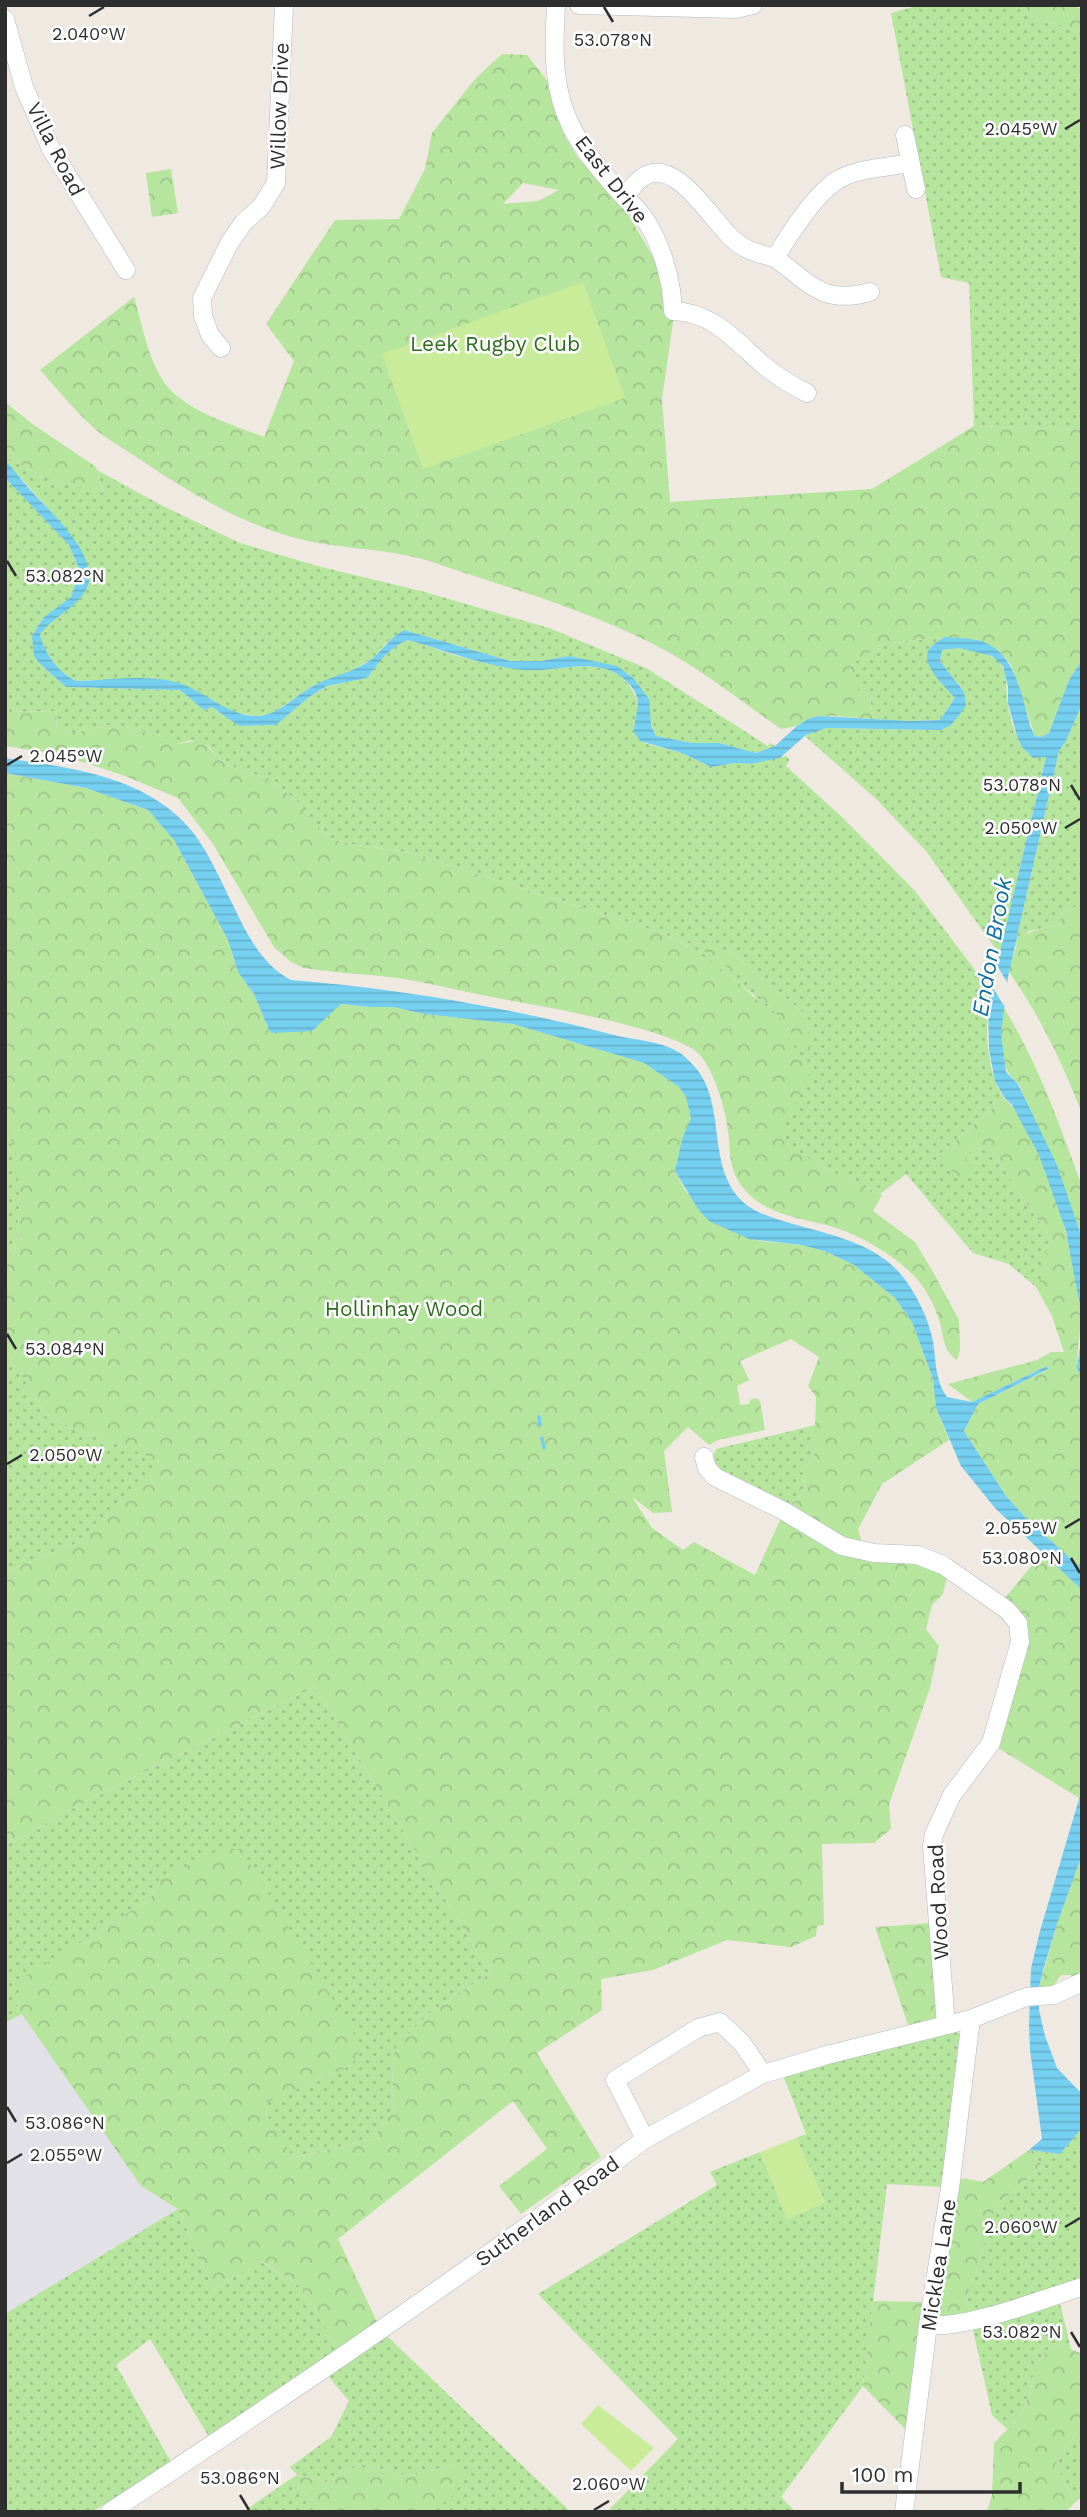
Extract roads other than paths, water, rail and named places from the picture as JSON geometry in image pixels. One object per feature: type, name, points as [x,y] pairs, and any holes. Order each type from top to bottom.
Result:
[{"type":"street","name":"Willow Drive","points":[[221,348],[211,335],[203,316],[202,298],[230,242],[244,222],[261,207],[276,183],[284,5]]},
{"type":"street","name":"East Drive","points":[[556,5],[554,74],[565,113],[580,142],[653,232],[672,289],[673,311],[700,315],[713,321],[763,366],[807,393]]},
{"type":"street","points":[[579,5],[722,9],[753,5]]},
{"type":"street","name":"Villa Road","points":[[5,19],[24,87],[51,149],[126,270]]},
{"type":"street","points":[[905,135],[916,189]]},
{"type":"street","points":[[775,258],[797,224],[831,185],[858,172],[910,163]]},
{"type":"street","points":[[624,197],[644,175],[661,173],[680,182],[709,209],[725,233],[736,242],[748,250],[775,258],[825,294],[844,298],[870,292]]},
{"type":"street","name":"Wood Road","points":[[704,1457],[707,1468],[715,1477],[784,1511],[842,1546],[874,1553],[917,1555],[943,1565],[1007,1610],[1018,1623],[1020,1642],[991,1743],[952,1795],[934,1834],[932,1846],[946,2025]]},
{"type":"street","name":"Sutherland Road","points":[[110,2512],[434,2293],[645,2139],[681,2117],[764,2074],[827,2054],[971,2019],[1026,1997],[1048,1996],[1082,1982]]},
{"type":"street","name":"Micklea Lane","points":[[904,2512],[971,2019]]},
{"type":"street","points":[[645,2139],[615,2080],[698,2028],[720,2022],[742,2043],[764,2074]]},
{"type":"street","points":[[928,2325],[943,2327],[966,2322],[1082,2287]]},
{"type":"water","points":[[5,462],[66,528],[84,555],[88,568],[89,581],[84,593],[40,634],[45,648],[58,667],[76,681],[129,678],[157,679],[182,684],[226,708],[245,715],[271,713],[315,685],[359,667],[404,630],[510,661],[541,661],[569,656],[617,666],[634,679],[649,699],[651,725],[656,736],[692,743],[719,743],[756,753],[775,746],[797,726],[818,716],[940,720],[955,698],[930,668],[927,654],[931,647],[944,637],[977,640],[1000,653],[1015,675],[1031,728],[1035,736],[1041,737],[1049,733],[1069,680],[1082,660],[1082,704],[1059,751],[1008,977],[1001,1034],[1006,1072],[1018,1084],[1057,1165],[1080,1232],[1082,1333],[1066,1231],[1039,1155],[1012,1105],[995,1081],[989,1050],[988,1003],[1046,757],[1033,758],[1022,747],[1008,703],[1008,687],[1003,666],[992,656],[959,648],[942,650],[940,661],[964,692],[966,706],[951,725],[941,730],[826,728],[806,735],[780,758],[750,764],[735,763],[711,767],[682,753],[640,741],[634,732],[638,707],[636,695],[627,682],[607,669],[585,666],[539,670],[507,668],[408,640],[390,651],[367,678],[327,686],[309,697],[276,725],[239,726],[212,707],[204,710],[180,690],[66,687],[40,664],[34,656],[32,636],[44,617],[71,597],[78,566],[69,545],[5,478]]},
{"type":"water","points":[[5,758],[106,778],[152,797],[173,812],[203,847],[243,926],[263,957],[291,980],[372,988],[494,1008],[656,1043],[682,1054],[705,1082],[711,1098],[724,1169],[730,1185],[741,1200],[766,1215],[859,1245],[886,1260],[898,1271],[924,1313],[933,1341],[938,1377],[947,1397],[972,1402],[1047,1366],[1048,1369],[978,1404],[964,1431],[1006,1496],[1082,1569],[1082,1590],[995,1508],[961,1466],[936,1408],[933,1379],[912,1322],[895,1298],[854,1265],[827,1252],[802,1245],[749,1239],[709,1221],[698,1209],[675,1171],[682,1139],[691,1118],[686,1097],[679,1087],[644,1063],[513,1024],[425,1014],[393,1007],[341,1004],[312,1031],[272,1033],[254,994],[238,972],[228,940],[174,840],[148,810],[86,788],[5,773]]},
{"type":"water","points":[[1082,1333],[1082,1384],[1077,1367]]},
{"type":"water","points":[[1082,1789],[1082,1855],[1057,1924],[1039,1987],[1039,2010],[1057,2068],[1082,2094],[1082,2128],[1060,2154],[1029,2150],[1042,2139],[1030,2050],[1031,1968]]},
{"type":"waterway","points":[[539,1417],[540,1425]]},
{"type":"waterway","points":[[542,1438],[544,1448]]},
{"type":"park label","name":"Leek Rugby Club","points":[[495,343]]},
{"type":"park label","name":"Hollinhay Wood","points":[[404,1308]]},
{"type":"water label","name":"Endon Brook","points":[[992,947]]}]
